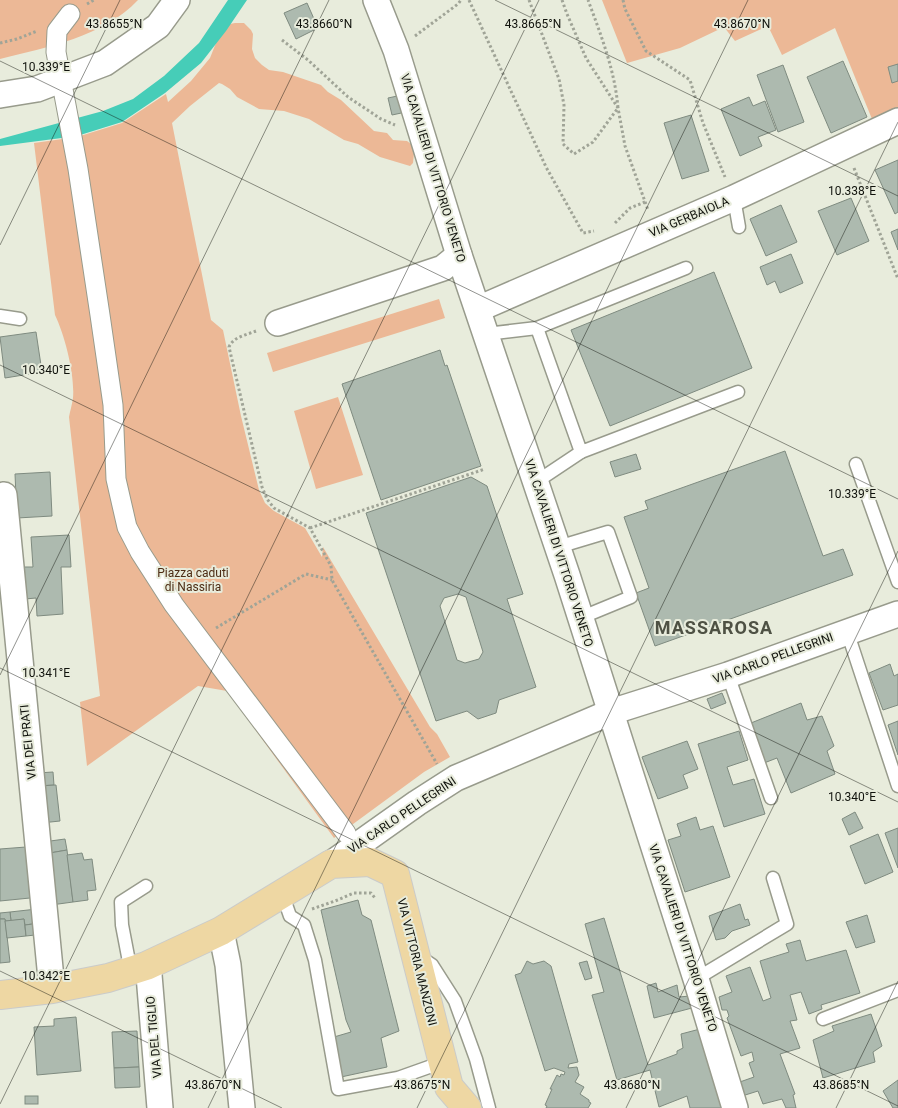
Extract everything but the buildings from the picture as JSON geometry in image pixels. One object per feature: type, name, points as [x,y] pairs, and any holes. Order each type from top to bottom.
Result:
[{"type":"main road","name":"VIA VITTORIA MANZONI","points":[[331,864],[370,862],[395,874],[449,1087],[468,1108]]},
{"type":"main road","name":"VIA CARLO PELLEGRINI","points":[[0,995],[52,989],[139,969],[221,931],[331,864]]},
{"type":"street","points":[[0,94],[37,89],[105,63],[158,26],[177,0]]},
{"type":"street","name":"VIA CAVALIERI DI VITTORIO VENETO","points":[[376,0],[396,50],[459,254],[558,547],[696,979],[735,1108]]},
{"type":"street","points":[[70,14],[57,31],[56,52],[78,169],[113,405],[116,479],[127,527],[164,590],[346,833]]},
{"type":"street","name":"VIA GERBAIOLA","points":[[478,309],[734,198],[898,121]]},
{"type":"street","points":[[278,323],[443,268],[459,254]]},
{"type":"street","name":"VIA DEI PRATI","points":[[4,496],[52,989]]},
{"type":"street","name":"VIA CARLO PELLEGRINI","points":[[331,864],[417,803],[456,778],[611,712],[728,675],[898,614]]},
{"type":"street","points":[[221,931],[228,965],[242,1108]]},
{"type":"street","name":"VIA DEL TIGLIO","points":[[139,969],[149,976],[160,1108]]},
{"type":"lane","points":[[734,198],[738,227]]},
{"type":"lane","points":[[486,334],[537,328],[686,268]]},
{"type":"lane","points":[[0,316],[20,319]]},
{"type":"lane","points":[[537,328],[581,452]]},
{"type":"lane","points":[[536,482],[581,452],[738,392]]},
{"type":"lane","points":[[856,464],[898,582]]},
{"type":"lane","points":[[558,547],[608,532],[631,597],[580,618]]},
{"type":"lane","points":[[847,631],[898,786]]},
{"type":"lane","points":[[728,675],[771,798]]},
{"type":"lane","points":[[696,979],[786,924],[773,878]]},
{"type":"lane","points":[[139,969],[122,925],[122,902],[146,886]]},
{"type":"lane","points":[[282,893],[290,916],[304,925],[315,960],[338,1089],[398,1078],[443,1062]]},
{"type":"lane","points":[[416,954],[432,965],[455,1000],[476,1059],[489,1108]]},
{"type":"lane","points":[[823,1019],[898,990]]},
{"type":"path","points":[[396,50],[461,0]]},
{"type":"path","points":[[469,0],[546,167],[583,233],[601,230]]},
{"type":"path","points":[[529,0],[559,79],[564,105],[563,144],[574,154],[593,142],[618,108]]},
{"type":"path","points":[[562,0],[566,14],[586,58],[618,108]]},
{"type":"path","points":[[588,0],[616,90],[625,146],[645,202],[630,208],[610,228]]},
{"type":"path","points":[[623,0],[625,9],[646,51],[690,80],[703,123],[734,198]]},
{"type":"path","points":[[282,40],[308,60],[348,97],[382,119],[410,131],[420,128]]},
{"type":"path","points":[[845,146],[898,278]]},
{"type":"path","points":[[278,323],[236,339],[229,347],[262,487],[267,499],[274,508],[310,528],[330,566],[332,580],[440,769]]},
{"type":"path","points":[[310,528],[485,469]]},
{"type":"path","points":[[200,639],[306,574],[332,580]]},
{"type":"path","points":[[318,907],[354,893],[370,893],[377,900]]},
{"type":"green space","points":[[0,0],[138,0],[124,13],[91,32],[55,45],[0,59]]},
{"type":"green space","points":[[602,0],[898,0],[898,113],[874,124],[835,28],[782,55],[768,26],[735,41],[724,27],[680,48],[627,63]]},
{"type":"green space","name":"Piazza caduti di Nassiria","points":[[244,23],[251,30],[253,34],[252,49],[255,58],[262,65],[269,70],[283,72],[321,85],[341,100],[374,131],[387,133],[393,140],[407,141],[411,144],[414,153],[413,163],[410,166],[380,157],[358,144],[344,140],[309,119],[284,111],[259,109],[237,97],[230,89],[219,83],[172,123],[211,320],[223,330],[259,490],[265,503],[274,511],[305,528],[322,557],[323,547],[430,727],[437,734],[450,757],[424,772],[334,838],[227,691],[198,686],[87,766],[80,702],[100,696],[69,417],[73,398],[71,367],[66,344],[55,315],[34,143],[77,137],[122,123],[166,94],[168,102],[191,81],[210,58],[218,38],[230,24]]},
{"type":"green space","points":[[439,299],[445,318],[273,372],[267,353]]},
{"type":"green space","points":[[338,397],[363,475],[316,489],[294,411]]},
{"type":"water","points":[[228,0],[247,0],[201,63],[165,93],[122,122],[77,136],[0,146],[0,139],[103,111],[133,99],[164,76],[199,43]]},
{"type":"district","name":"MASSAROSA","points":[[714,627]]}]
